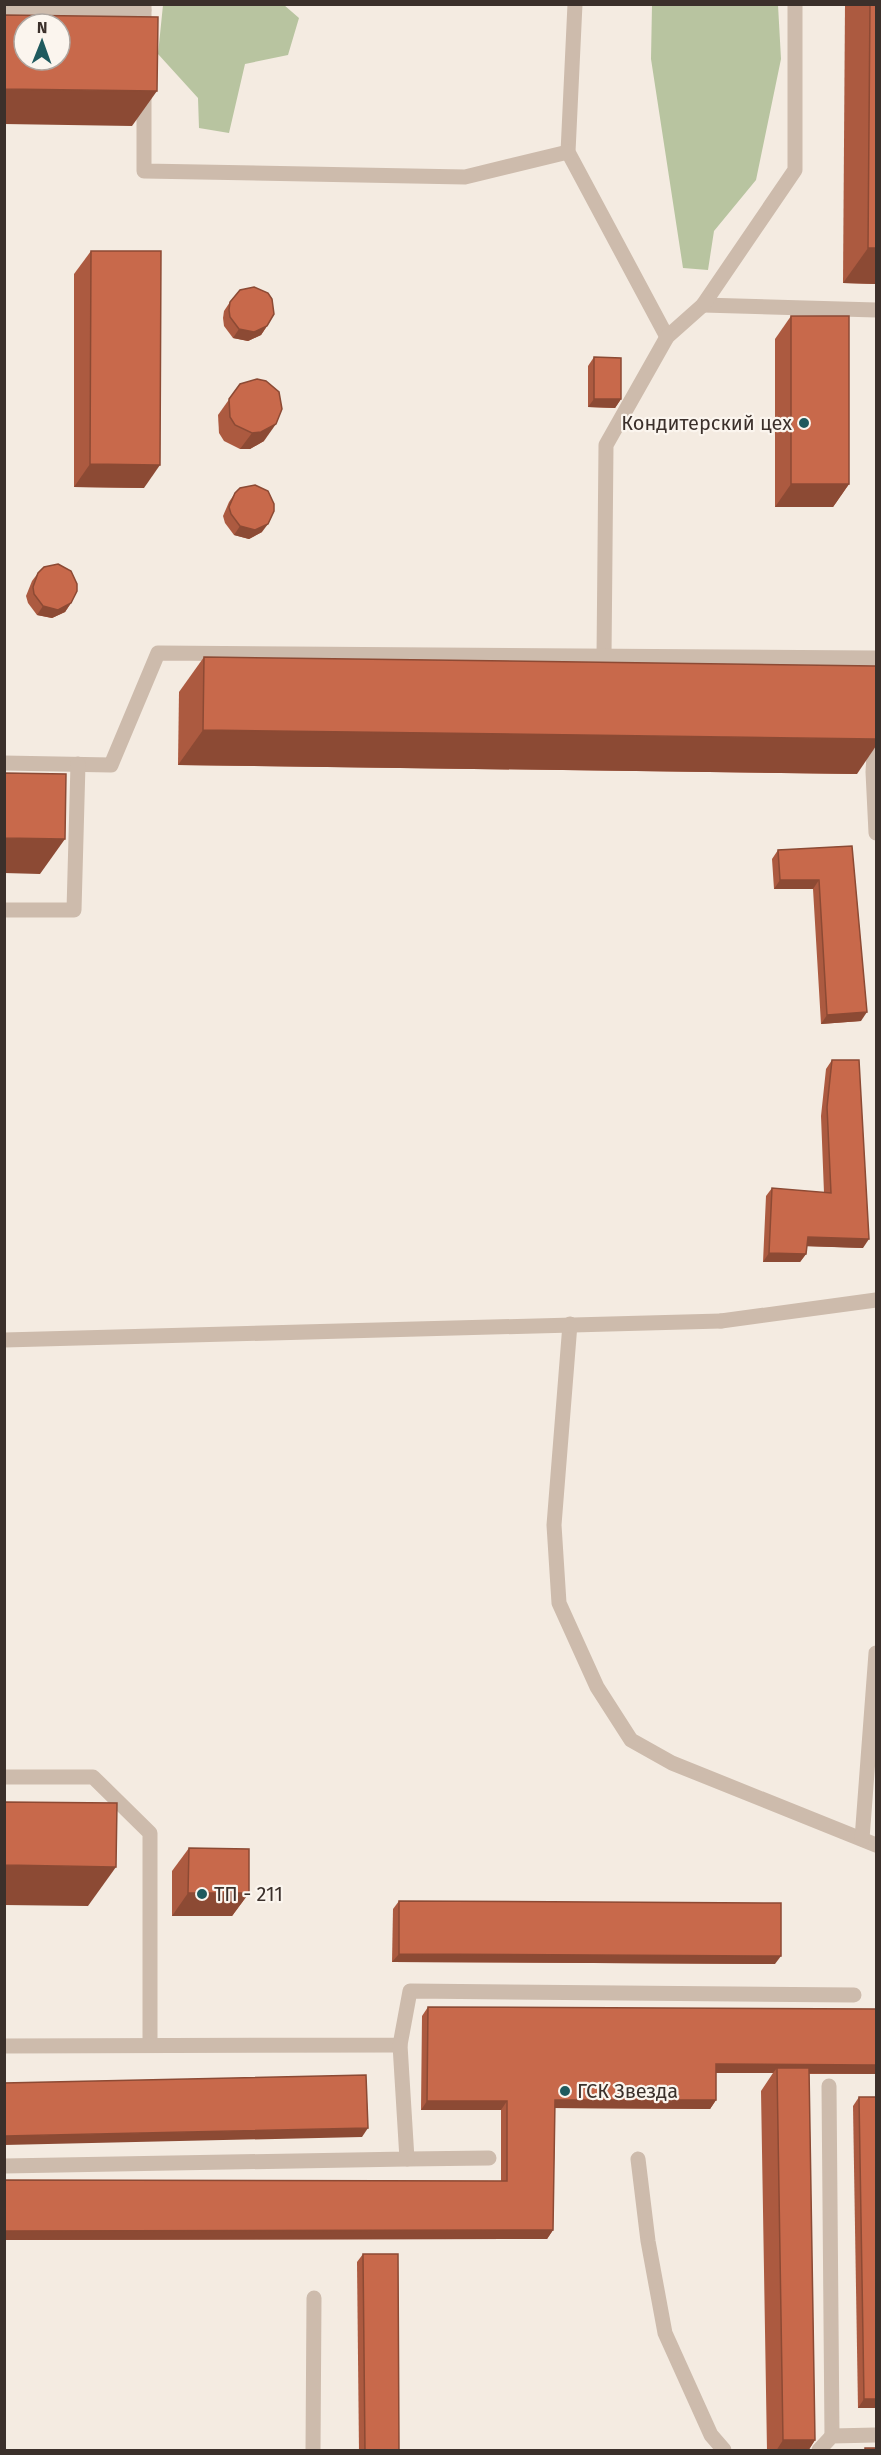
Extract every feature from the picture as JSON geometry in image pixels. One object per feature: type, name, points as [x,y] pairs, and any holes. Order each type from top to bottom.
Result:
[{"type":"street","points":[[575,4],[568,152],[667,337]]},
{"type":"street","points":[[604,657],[606,445],[667,337],[703,304],[795,170],[795,4]]},
{"type":"street","points":[[4,8],[144,7],[144,56]]},
{"type":"street","points":[[144,79],[144,171],[465,177],[568,152]]},
{"type":"street","points":[[703,304],[876,309]]},
{"type":"street","points":[[4,764],[111,765],[158,653],[876,658]]},
{"type":"street","points":[[876,722],[873,772],[876,832]]},
{"type":"street","points":[[4,910],[74,910],[78,765]]},
{"type":"street","points":[[4,1340],[721,1321],[876,1300]]},
{"type":"street","points":[[570,1324],[554,1525],[559,1603],[597,1687],[631,1740],[672,1763],[876,1845]]},
{"type":"street","points":[[862,1839],[876,1653]]},
{"type":"street","points":[[4,1777],[93,1777],[150,1833],[150,2045]]},
{"type":"street","points":[[407,2159],[400,2045],[410,1991],[854,1995]]},
{"type":"street","points":[[4,2046],[400,2045]]},
{"type":"street","points":[[819,2451],[832,2436],[829,2086]]},
{"type":"street","points":[[4,2166],[489,2158]]},
{"type":"street","points":[[638,2159],[648,2241],[666,2333],[711,2435],[724,2451]]},
{"type":"street","points":[[313,2451],[314,2298]]},
{"type":"street","points":[[832,2436],[876,2435]]},
{"type":"green space","points":[[163,5],[284,5],[299,18],[288,55],[245,64],[229,133],[199,128],[198,98],[158,54]]},
{"type":"green space","points":[[652,5],[778,5],[781,59],[756,180],[714,231],[708,270],[683,268],[651,59]]},
{"type":"building","points":[[870,4],[876,4],[876,248],[868,248]]},
{"type":"building","points":[[4,15],[12,15],[12,72],[72,72],[72,16],[158,17],[157,91],[4,89]]},
{"type":"building","points":[[91,251],[161,251],[160,465],[90,464]]},
{"type":"building","points":[[254,287],[268,293],[272,299],[274,314],[267,326],[254,332],[239,329],[230,317],[229,310],[230,302],[240,290]]},
{"type":"building","name":"Кондитерский цех","points":[[791,316],[849,316],[849,484],[791,484]]},
{"type":"building","points":[[594,357],[621,358],[621,399],[594,399]]},
{"type":"building","points":[[257,379],[266,381],[279,392],[282,409],[276,424],[261,432],[252,433],[235,425],[230,417],[229,399],[240,384]]},
{"type":"building","points":[[255,485],[268,491],[274,504],[274,511],[268,524],[255,530],[240,526],[229,507],[235,493],[240,488]]},
{"type":"building","points":[[58,564],[71,571],[77,584],[77,591],[71,603],[58,610],[43,606],[34,594],[33,587],[38,573],[44,567]]},
{"type":"building","points":[[204,657],[876,666],[876,739],[203,730]]},
{"type":"building","points":[[4,773],[66,774],[65,839],[4,838]]},
{"type":"building","points":[[852,846],[867,1012],[827,1015],[819,880],[780,880],[778,850]]},
{"type":"building","points":[[832,1060],[859,1060],[869,1239],[808,1237],[806,1254],[769,1253],[772,1188],[831,1193],[827,1107]]},
{"type":"building","points":[[4,1802],[117,1803],[116,1867],[4,1865]]},
{"type":"building","points":[[189,1848],[249,1849],[249,1893],[188,1893]]},
{"type":"building","points":[[399,1901],[781,1903],[781,1956],[399,1954]]},
{"type":"building","points":[[428,2007],[876,2009],[876,2065],[716,2064],[716,2100],[555,2100],[553,2230],[4,2231],[4,2180],[507,2181],[507,2101],[427,2101]]},
{"type":"building","points":[[777,2068],[809,2068],[815,2440],[783,2440]]},
{"type":"building","points":[[366,2075],[368,2128],[4,2136],[4,2083]]},
{"type":"building","points":[[859,2097],[876,2097],[876,2399],[864,2399]]},
{"type":"building","points":[[363,2254],[398,2254],[399,2451],[365,2451]]},
{"type":"building","points":[[865,2448],[876,2448],[876,2451],[865,2451]]},
{"type":"place","name":"Кондитерский цех","points":[[804,423]]},
{"type":"place","name":"ТП - 211","points":[[202,1894]]},
{"type":"place","name":"ГСК Звезда","points":[[565,2091]]}]
